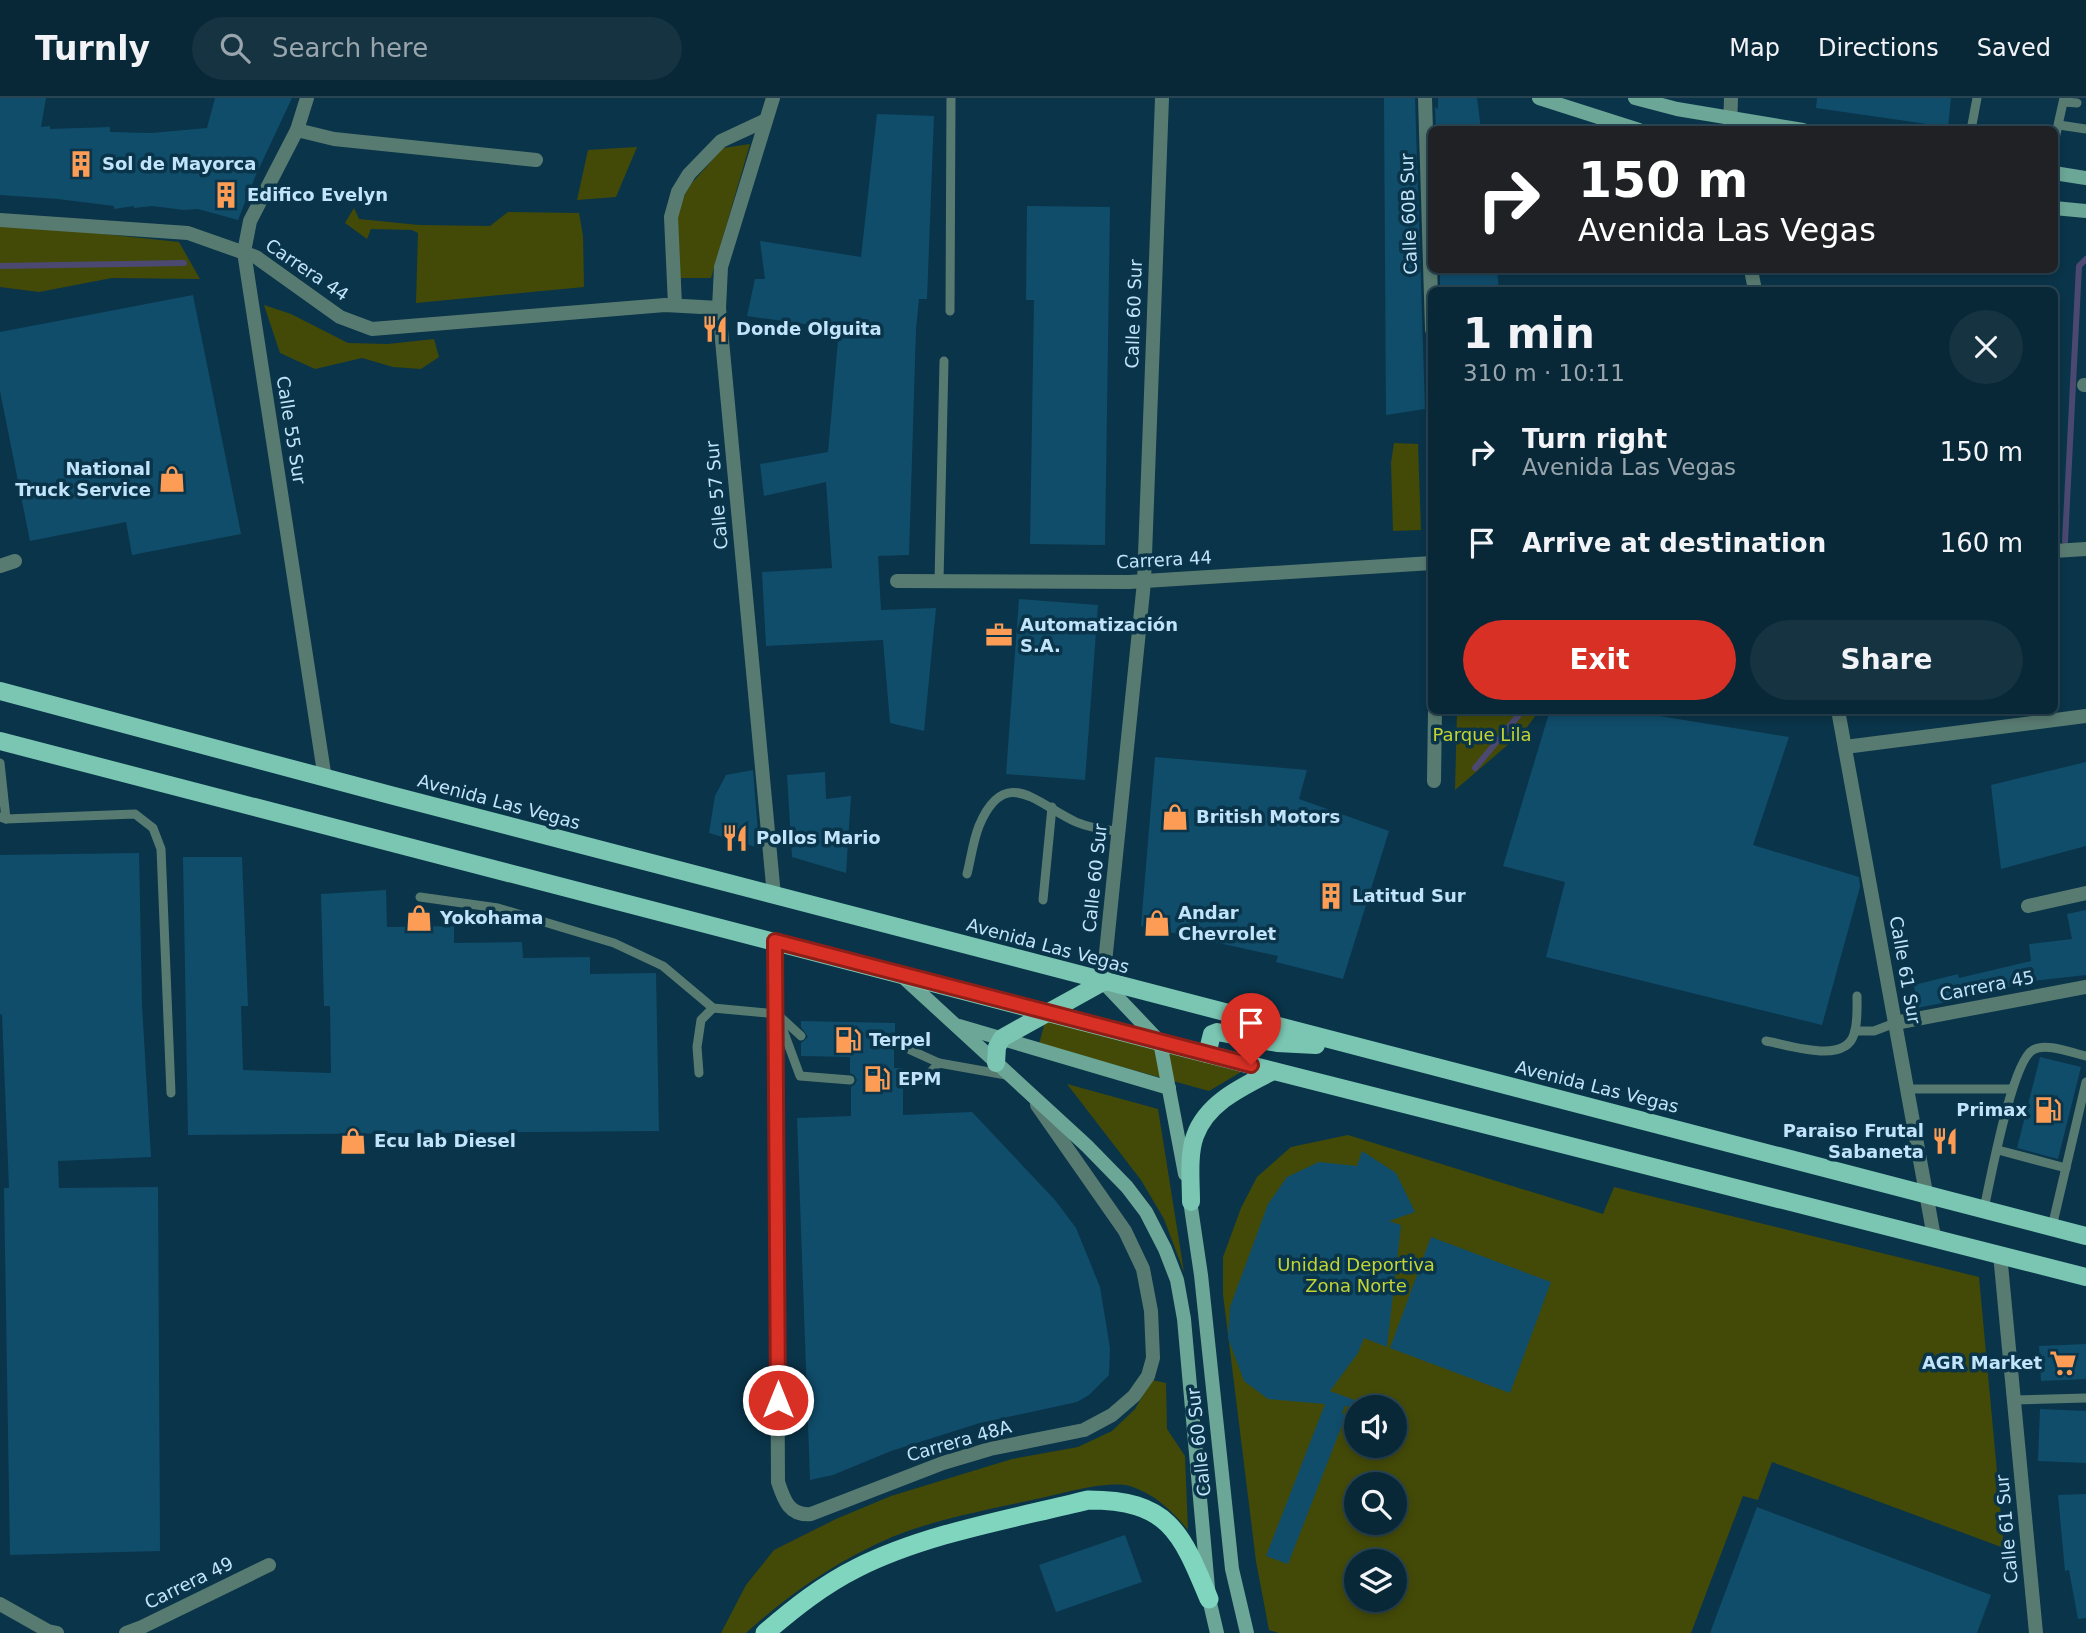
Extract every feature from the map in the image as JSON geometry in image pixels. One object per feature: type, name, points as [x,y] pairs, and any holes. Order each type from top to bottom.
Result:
[{"type":"highway","points":[[765,1633],[824,1587],[890,1553],[1088,1500],[1116,1500],[1142,1507],[1172,1526],[1190,1555],[1209,1599]]},
{"type":"main road","points":[[1539,98],[1626,126]]},
{"type":"main road","points":[[1636,98],[1730,123],[1761,126]]},
{"type":"main road","points":[[2058,174],[2086,178]]},
{"type":"main road","points":[[2058,208],[2086,211]]},
{"type":"main road","name":"Avenida Las Vegas","points":[[0,691],[325,779],[2086,1236]]},
{"type":"main road","points":[[0,741],[1160,1042],[2086,1277]]},
{"type":"main road","name":"Calle 60 Sur","points":[[898,972],[1087,1146],[1146,1212],[1165,1248],[1177,1280],[1188,1357],[1209,1599],[1217,1633]]},
{"type":"main road","points":[[996,1063],[997,1047],[1002,1038],[1103,982],[1160,1042]]},
{"type":"main road","points":[[954,1024],[1169,1088]]},
{"type":"main road","points":[[1208,1054],[1212,1034],[1217,1032],[1277,1043],[1352,1046]]},
{"type":"main road","name":"Calle 60 Sur","points":[[1160,1042],[1191,1202],[1232,1569],[1247,1633]]},
{"type":"main road","points":[[1191,1202],[1192,1150],[1195,1136],[1203,1122],[1221,1101],[1241,1087],[1273,1071]]},
{"type":"street","name":"Calle 55 Sur","points":[[307,98],[297,130],[250,221],[244,252],[325,779]]},
{"type":"street","name":"Calle 57 Sur","points":[[773,98],[721,267],[719,308],[774,896]]},
{"type":"street","name":"Calle 60 Sur","points":[[1103,982],[1144,582],[1162,98]]},
{"type":"street","name":"Calle 60B Sur","points":[[1424,98],[1428,214]]},
{"type":"street","points":[[1730,123],[1731,98]]},
{"type":"street","points":[[675,305],[671,217],[678,192],[689,174],[721,141],[766,120]]},
{"type":"street","points":[[297,130],[334,139],[536,160]]},
{"type":"street","name":"Carrera 44","points":[[0,220],[188,233],[244,252],[271,267],[340,317],[372,329],[675,305],[719,308]]},
{"type":"street","points":[[2058,551],[2086,549]]},
{"type":"street","points":[[0,566],[15,561]]},
{"type":"street","name":"Carrera 44","points":[[897,581],[1144,582],[1428,563]]},
{"type":"street","points":[[1434,714],[1434,781]]},
{"type":"street","name":"Calle 61 Sur","points":[[1839,714],[1934,1237]]},
{"type":"street","points":[[1844,747],[1931,741],[2086,716]]},
{"type":"street","points":[[2028,906],[2086,893]]},
{"type":"street","points":[[775,941],[777,1014]]},
{"type":"street","name":"Carrera 45","points":[[1895,1023],[2086,987]]},
{"type":"street","name":"Carrera 48A","points":[[777,1014],[778,1482],[784,1500],[792,1510],[801,1515],[811,1514],[943,1463],[990,1449],[1084,1430],[1112,1415],[1133,1396]]},
{"type":"street","name":"Calle 60 Sur","points":[[1030,1093],[1125,1230],[1143,1269],[1151,1311],[1153,1358],[1148,1376],[1133,1396]]},
{"type":"street","name":"Calle 61 Sur","points":[[2000,1254],[2036,1633]]},
{"type":"street","name":"Carrera 49","points":[[126,1633],[269,1565]]},
{"type":"street","points":[[0,1604],[48,1631],[57,1633]]},
{"type":"lane","points":[[950,311],[951,98]]},
{"type":"lane","points":[[1972,126],[1977,98]]},
{"type":"lane","points":[[2058,129],[2064,100],[2077,103]]},
{"type":"lane","points":[[2059,125],[2086,129]]},
{"type":"lane","points":[[939,581],[944,361]]},
{"type":"lane","points":[[0,763],[3,818],[135,814],[153,828],[161,849],[171,1093]]},
{"type":"lane","points":[[967,874],[979,825],[996,799],[1006,794],[1027,793],[1075,821],[1100,829],[1119,831]]},
{"type":"lane","points":[[1042,900],[1052,807]]},
{"type":"lane","points":[[420,897],[498,908],[614,943],[663,966],[713,1008],[777,1014],[801,1036]]},
{"type":"lane","points":[[1766,1041],[1826,1052],[1840,1050],[1851,1043],[1856,1031],[1857,996]]},
{"type":"lane","points":[[699,1073],[697,1047],[701,1020],[713,1008]]},
{"type":"lane","points":[[777,1014],[800,1076],[850,1080]]},
{"type":"lane","points":[[1856,1031],[1874,1031],[1895,1023]]},
{"type":"lane","points":[[895,1043],[939,1063],[1011,1076]]},
{"type":"lane","points":[[1984,1209],[2012,1089],[2024,1058],[2034,1049],[2045,1047],[2086,1056]]},
{"type":"lane","points":[[903,1079],[924,1079],[939,1063]]},
{"type":"lane","points":[[2052,1227],[2086,1082]]},
{"type":"lane","points":[[1907,1089],[2012,1089]]},
{"type":"lane","points":[[1998,1150],[2066,1168]]},
{"type":"lane","points":[[2014,1400],[2086,1398]]},
{"type":"green space","points":[[750,144],[711,278],[676,278],[677,208],[691,184],[723,148]]},
{"type":"green space","points":[[637,147],[616,197],[577,200],[588,150]]},
{"type":"green space","points":[[354,208],[359,219],[419,225],[490,226],[508,212],[579,213],[583,236],[584,287],[416,303],[418,233],[412,230],[371,229],[367,239],[345,223]]},
{"type":"green space","points":[[0,223],[179,242],[200,279],[112,278],[39,292],[0,287]]},
{"type":"green space","points":[[264,305],[291,314],[348,343],[388,344],[434,339],[439,357],[421,369],[393,367],[362,358],[315,369],[280,353]]},
{"type":"green space","points":[[1394,443],[1418,444],[1421,530],[1393,531],[1391,463]]},
{"type":"green space","name":"Parque Lila","points":[[1457,714],[1537,714],[1524,731],[1455,790]]},
{"type":"green space","points":[[1046,1018],[1241,1072],[1209,1091],[1039,1044]]},
{"type":"green space","points":[[1067,1084],[1158,1109],[1184,1272],[1164,1219],[1141,1180]]},
{"type":"green space","name":"Unidad Deportiva Zona Norte","points":[[1348,1135],[1603,1214],[1614,1187],[1979,1277],[2004,1548],[1772,1462],[1758,1500],[1743,1496],[1691,1633],[1279,1633],[1269,1630],[1256,1561],[1223,1294],[1223,1257],[1241,1208],[1257,1177],[1291,1147]]},
{"type":"green space","points":[[1152,1380],[1166,1383],[1167,1429],[1185,1456],[1188,1530],[1162,1504],[1130,1486],[1110,1485],[1073,1490],[947,1519],[892,1537],[852,1556],[815,1579],[746,1633],[721,1633],[746,1585],[774,1550],[836,1519],[891,1496],[1012,1459],[1078,1447],[1112,1431],[1135,1409]]},
{"type":"building","points":[[0,98],[46,98],[41,127],[110,127],[110,132],[151,133],[207,128],[215,98],[292,98],[238,220],[198,209],[134,206],[114,209],[114,206],[58,199],[0,195]]},
{"type":"building","points":[[1384,98],[1415,98],[1425,409],[1386,415]]},
{"type":"building","points":[[1438,98],[1477,98],[1480,126],[1436,126],[1435,107],[1438,109]]},
{"type":"building","points":[[1817,98],[1951,98],[1948,126],[1816,108]]},
{"type":"building","points":[[877,114],[934,116],[927,299],[919,299],[916,329],[909,555],[878,556],[881,610],[936,608],[924,731],[890,723],[883,640],[766,646],[762,572],[832,568],[826,482],[764,496],[760,464],[828,452],[839,329],[747,316],[755,279],[765,279],[760,241],[861,257]]},
{"type":"building","points":[[1027,206],[1110,207],[1105,545],[1030,544],[1034,300],[1026,300]]},
{"type":"building","points":[[1440,273],[1497,273],[1499,287],[1440,287]]},
{"type":"building","points":[[193,295],[241,534],[132,555],[126,522],[30,541],[0,391],[0,332]]},
{"type":"building","points":[[1019,599],[1098,605],[1085,780],[1006,774]]},
{"type":"building","points":[[1549,714],[1647,714],[1789,737],[1753,845],[1859,877],[1860,887],[1822,1025],[1546,957],[1565,882],[1503,866]]},
{"type":"building","points":[[1155,757],[1307,770],[1299,799],[1389,831],[1343,979],[1276,962],[1278,956],[1141,926]]},
{"type":"building","points":[[2086,762],[2086,846],[2001,869],[1991,785]]},
{"type":"building","points":[[753,770],[759,848],[709,833],[715,796],[726,775]]},
{"type":"building","points":[[825,772],[826,799],[851,796],[846,873],[792,857],[787,775]]},
{"type":"building","points":[[139,853],[142,1005],[151,1157],[58,1161],[59,1188],[158,1187],[160,1551],[10,1555],[4,1188],[9,1188],[0,1014],[0,855]]},
{"type":"building","points":[[183,857],[242,857],[248,1006],[241,1006],[243,1070],[331,1073],[330,1006],[324,1006],[321,894],[386,890],[387,927],[454,926],[454,943],[522,942],[523,958],[590,957],[590,974],[656,973],[659,1131],[188,1135]]},
{"type":"building","points":[[2086,910],[2086,975],[2023,982],[1985,996],[1984,993],[1917,1008],[1914,985],[1958,974],[1959,978],[2031,961],[2029,944],[2072,939],[2067,914]]},
{"type":"building","points":[[801,1021],[895,1023],[895,1036],[890,1038],[888,1043],[894,1050],[894,1068],[903,1068],[896,1080],[903,1086],[903,1115],[972,1112],[1055,1200],[1076,1228],[1100,1287],[1110,1348],[1109,1375],[1089,1395],[1077,1402],[980,1423],[891,1451],[833,1475],[810,1480],[797,1118],[851,1116],[851,1087],[857,1080],[850,1073],[850,1057],[801,1056],[801,1043],[808,1037],[801,1027]]},
{"type":"building","name":"Primax","points":[[2040,1057],[2081,1067],[2058,1159],[2017,1148]]},
{"type":"building","points":[[1362,1151],[1396,1173],[1415,1212],[1389,1221],[1401,1225],[1387,1347],[1364,1338],[1358,1353],[1330,1391],[1344,1396],[1344,1420],[1288,1564],[1266,1556],[1325,1404],[1268,1399],[1244,1381],[1228,1338],[1230,1307],[1268,1204],[1287,1177],[1319,1162],[1357,1166]]},
{"type":"building","points":[[1431,1237],[1551,1282],[1510,1393],[1390,1348]]},
{"type":"building","name":"AGR Market","points":[[2086,1344],[2086,1379],[2041,1381],[2039,1346]]},
{"type":"building","points":[[2040,1409],[2086,1411],[2086,1463],[2038,1461]]},
{"type":"building","points":[[2086,1494],[2086,1618],[2078,1619],[2069,1570],[2065,1571],[2058,1495]]},
{"type":"building","points":[[1757,1507],[1991,1595],[1977,1633],[1710,1633]]},
{"type":"building","points":[[1125,1535],[1142,1582],[1056,1612],[1039,1565]]},
{"type":"waterway","points":[[2065,541],[2079,266],[2086,259]]},
{"type":"waterway","points":[[0,266],[184,263]]},
{"type":"waterway","points":[[1475,768],[1520,714]]},
{"type":"place","name":"Sol de Mayorca","points":[[81,164]]},
{"type":"place","name":"Edifico Evelyn","points":[[226,195]]},
{"type":"place","name":"Donde Olguita","points":[[715,329]]},
{"type":"place","name":"National Truck Service","points":[[172,479]]},
{"type":"place","name":"Automatización S.A.","points":[[999,635]]},
{"type":"place","name":"British Motors","points":[[1175,817]]},
{"type":"place","name":"Pollos Mario","points":[[735,838]]},
{"type":"place","name":"Latitud Sur","points":[[1331,896]]},
{"type":"place","name":"Yokohama","points":[[419,918]]},
{"type":"place","name":"Andar Chevrolet","points":[[1157,923]]},
{"type":"place","name":"Terpel","points":[[848,1040]]},
{"type":"place","name":"EPM","points":[[877,1079]]},
{"type":"place","name":"Primax","points":[[2048,1110]]},
{"type":"place","name":"Ecu lab Diesel","points":[[353,1141]]},
{"type":"place","name":"Paraiso Frutal Sabaneta","points":[[1945,1141]]},
{"type":"place","name":"AGR Market","points":[[2063,1363]]},
{"type":"route","points":[[778,1400],[775,941],[1251,1065]]}]
